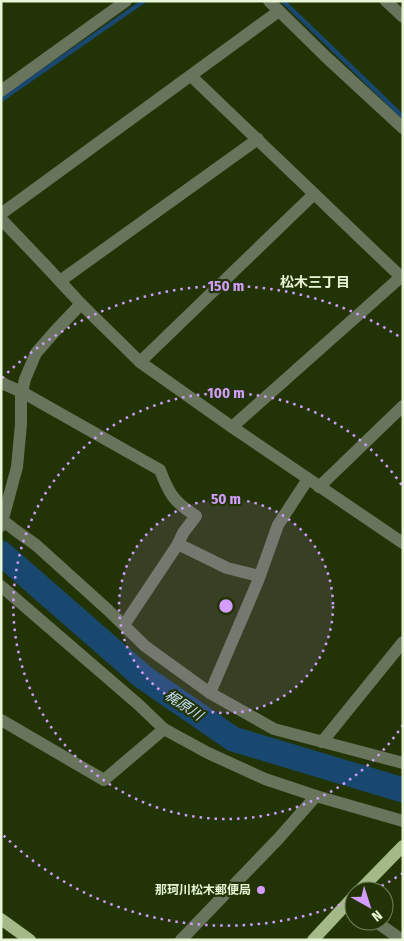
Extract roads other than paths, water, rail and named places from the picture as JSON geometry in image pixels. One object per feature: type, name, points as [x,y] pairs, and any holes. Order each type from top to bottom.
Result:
[{"type":"main road","points":[[369,881],[403,846]]},
{"type":"main road","points":[[313,940],[344,909]]},
{"type":"main road","points":[[1,919],[30,940]]},
{"type":"street","points":[[1,92],[126,1]]},
{"type":"street","points":[[269,1],[403,128]]},
{"type":"street","points":[[386,1],[403,17]]},
{"type":"street","points":[[1,214],[279,11]]},
{"type":"street","points":[[191,76],[402,276],[232,427]]},
{"type":"street","points":[[60,281],[258,139]]},
{"type":"street","points":[[140,362],[314,194]]},
{"type":"street","points":[[1,219],[81,304],[140,362],[403,544]]},
{"type":"street","points":[[81,304],[36,353],[24,379],[16,467],[2,521],[36,545],[145,646],[210,693],[274,729],[403,763]]},
{"type":"street","points":[[1,382],[160,470],[175,501],[196,516],[124,625]]},
{"type":"street","points":[[320,487],[403,406]]},
{"type":"street","points":[[210,693],[258,581],[278,525],[308,479]]},
{"type":"street","points":[[178,544],[227,568],[259,576]]},
{"type":"street","points":[[1,586],[139,705],[164,729],[265,779],[403,821]]},
{"type":"street","points":[[322,742],[403,642]]},
{"type":"street","points":[[1,720],[104,780],[164,729]]},
{"type":"street","points":[[182,940],[316,796]]},
{"type":"street","points":[[389,931],[402,940]]},
{"type":"waterway","points":[[1,100],[144,1]]},
{"type":"waterway","points":[[283,1],[403,117]]},
{"type":"waterway","name":"梶原川","points":[[1,553],[143,677],[233,739],[403,790]]},
{"type":"place","name":"那珂川松木郵便局","points":[[261,890]]},
{"type":"district","name":"松木三丁目","points":[[315,282]]}]
